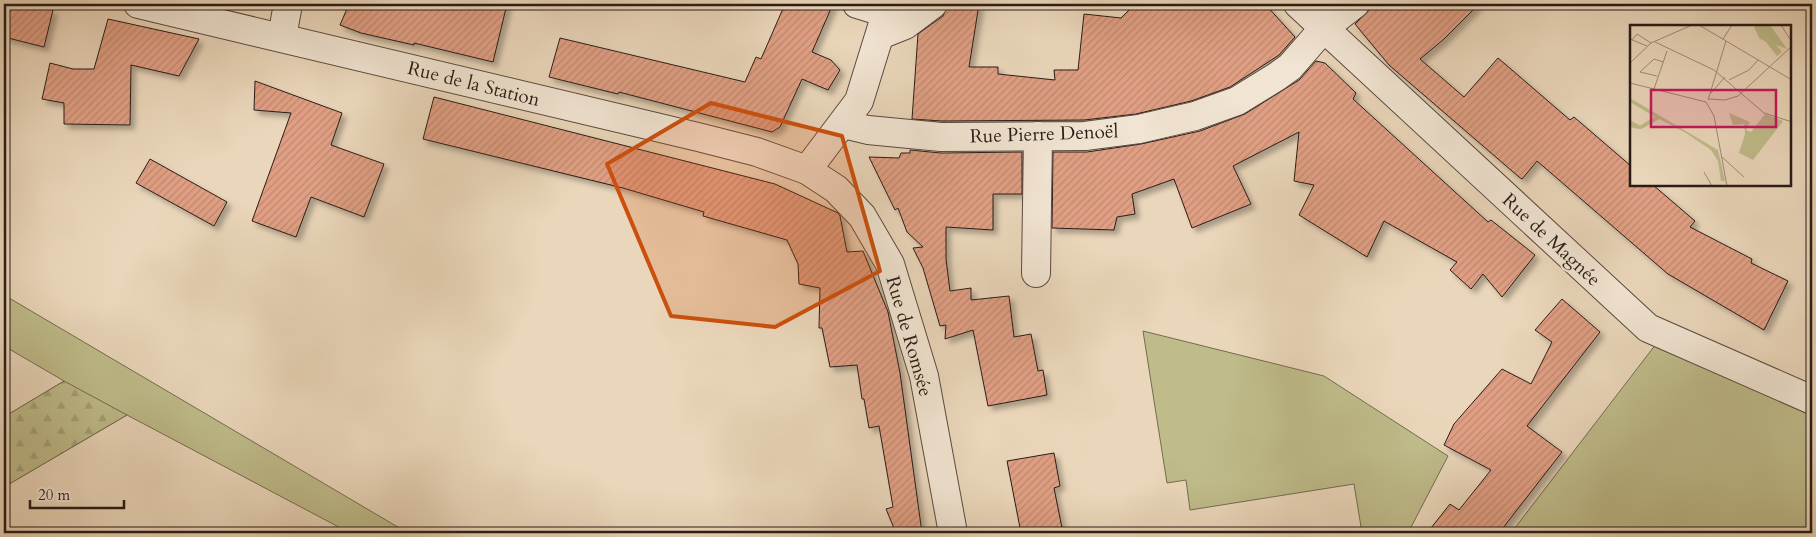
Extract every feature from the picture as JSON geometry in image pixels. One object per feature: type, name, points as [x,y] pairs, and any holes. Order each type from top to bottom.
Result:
[{"type":"street","name":"Rue de la Station","points":[[138,4],[748,150],[807,170]]},
{"type":"street","points":[[282,37],[288,4]]},
{"type":"street","points":[[856,4],[906,25],[933,4]]},
{"type":"street","name":"Rue de Magnée","points":[[1298,4],[1648,328],[1812,400]]},
{"type":"street","name":"Rue Pierre Denoël","points":[[843,124],[875,131],[941,137],[1085,136],[1138,128],[1195,116],[1228,104],[1276,78],[1301,55],[1324,28],[1355,4]]},
{"type":"street","points":[[807,170],[859,101],[885,17]]},
{"type":"street","points":[[1036,273],[1038,136]]},
{"type":"street","name":"Rue de Romsée","points":[[807,170],[836,189],[862,216],[890,264],[924,376],[953,533]]},
{"type":"highlighted area","points":[[711,103],[842,136],[880,271],[775,327],[671,316],[607,164]]},
{"type":"green space","points":[[4,295],[408,533],[350,533],[127,415],[4,487],[4,417],[64,381],[4,346]]},
{"type":"green space","points":[[1143,331],[1324,376],[1448,456],[1408,533],[1362,533],[1354,484],[1190,510],[1186,480],[1167,483]]},
{"type":"green space","points":[[1656,344],[1812,406],[1812,533],[1511,533]]},
{"type":"green space","points":[[64,381],[127,415],[4,487],[4,417]]},
{"type":"building","points":[[8,4],[28,4],[53,10],[44,47],[4,37],[4,22]]},
{"type":"building","points":[[349,4],[507,4],[493,62],[414,43],[414,45],[361,33],[340,25]]},
{"type":"building","points":[[785,4],[833,4],[812,52],[831,60],[840,70],[828,90],[802,79],[780,127],[772,132],[619,92],[618,94],[549,77],[560,38],[745,82],[756,57],[761,59]]},
{"type":"building","points":[[948,4],[979,4],[969,67],[998,67],[998,74],[1055,80],[1054,70],[1078,70],[1084,14],[1121,18],[1135,4],[1265,4],[1295,37],[1279,55],[1230,87],[1191,101],[1136,114],[1084,120],[942,121],[912,119],[918,34],[943,16]]},
{"type":"building","points":[[1375,4],[1479,4],[1444,39],[1420,59],[1464,97],[1498,58],[1570,120],[1574,117],[1630,165],[1630,186],[1654,186],[1695,221],[1690,227],[1752,259],[1751,263],[1788,281],[1764,330],[1668,274],[1537,161],[1522,179],[1519,177],[1389,65],[1355,24]]},
{"type":"building","points":[[108,19],[199,39],[179,76],[131,65],[130,125],[64,124],[64,103],[42,99],[50,63],[73,69],[94,69]]},
{"type":"building","points":[[1316,61],[1325,63],[1356,93],[1353,99],[1488,222],[1491,220],[1535,255],[1502,297],[1483,274],[1471,289],[1450,270],[1457,262],[1384,221],[1367,257],[1299,215],[1314,185],[1294,181],[1299,132],[1233,166],[1251,204],[1192,228],[1174,179],[1132,194],[1135,214],[1117,217],[1114,230],[1052,228],[1053,152],[1087,152],[1141,144],[1200,131],[1245,114],[1299,80]]},
{"type":"building","points":[[255,81],[342,113],[331,145],[384,164],[364,217],[311,197],[296,237],[252,221],[291,113],[254,110]]},
{"type":"building","points":[[434,97],[775,184],[838,213],[847,252],[863,251],[888,312],[900,373],[922,533],[896,533],[886,509],[893,507],[879,426],[869,428],[857,365],[830,367],[822,328],[819,328],[820,288],[799,284],[798,264],[787,240],[703,216],[704,212],[623,188],[423,139]]},
{"type":"building","points":[[910,150],[941,153],[1022,152],[1022,194],[993,194],[993,230],[946,227],[946,259],[950,291],[971,288],[971,300],[1009,296],[1014,337],[1031,334],[1038,371],[1043,370],[1047,395],[988,406],[973,330],[945,339],[946,325],[940,326],[923,268],[913,248],[923,247],[907,232],[898,208],[895,210],[869,157],[899,158],[901,153],[910,153]]},
{"type":"building","points":[[150,159],[227,202],[214,226],[136,183]]},
{"type":"building","points":[[1562,299],[1600,332],[1527,426],[1562,452],[1499,533],[1427,533],[1450,504],[1459,510],[1491,470],[1444,445],[1454,424],[1502,369],[1531,384],[1552,342],[1535,330]]},
{"type":"building","points":[[1054,453],[1060,486],[1054,488],[1063,533],[1021,533],[1007,461]]}]
